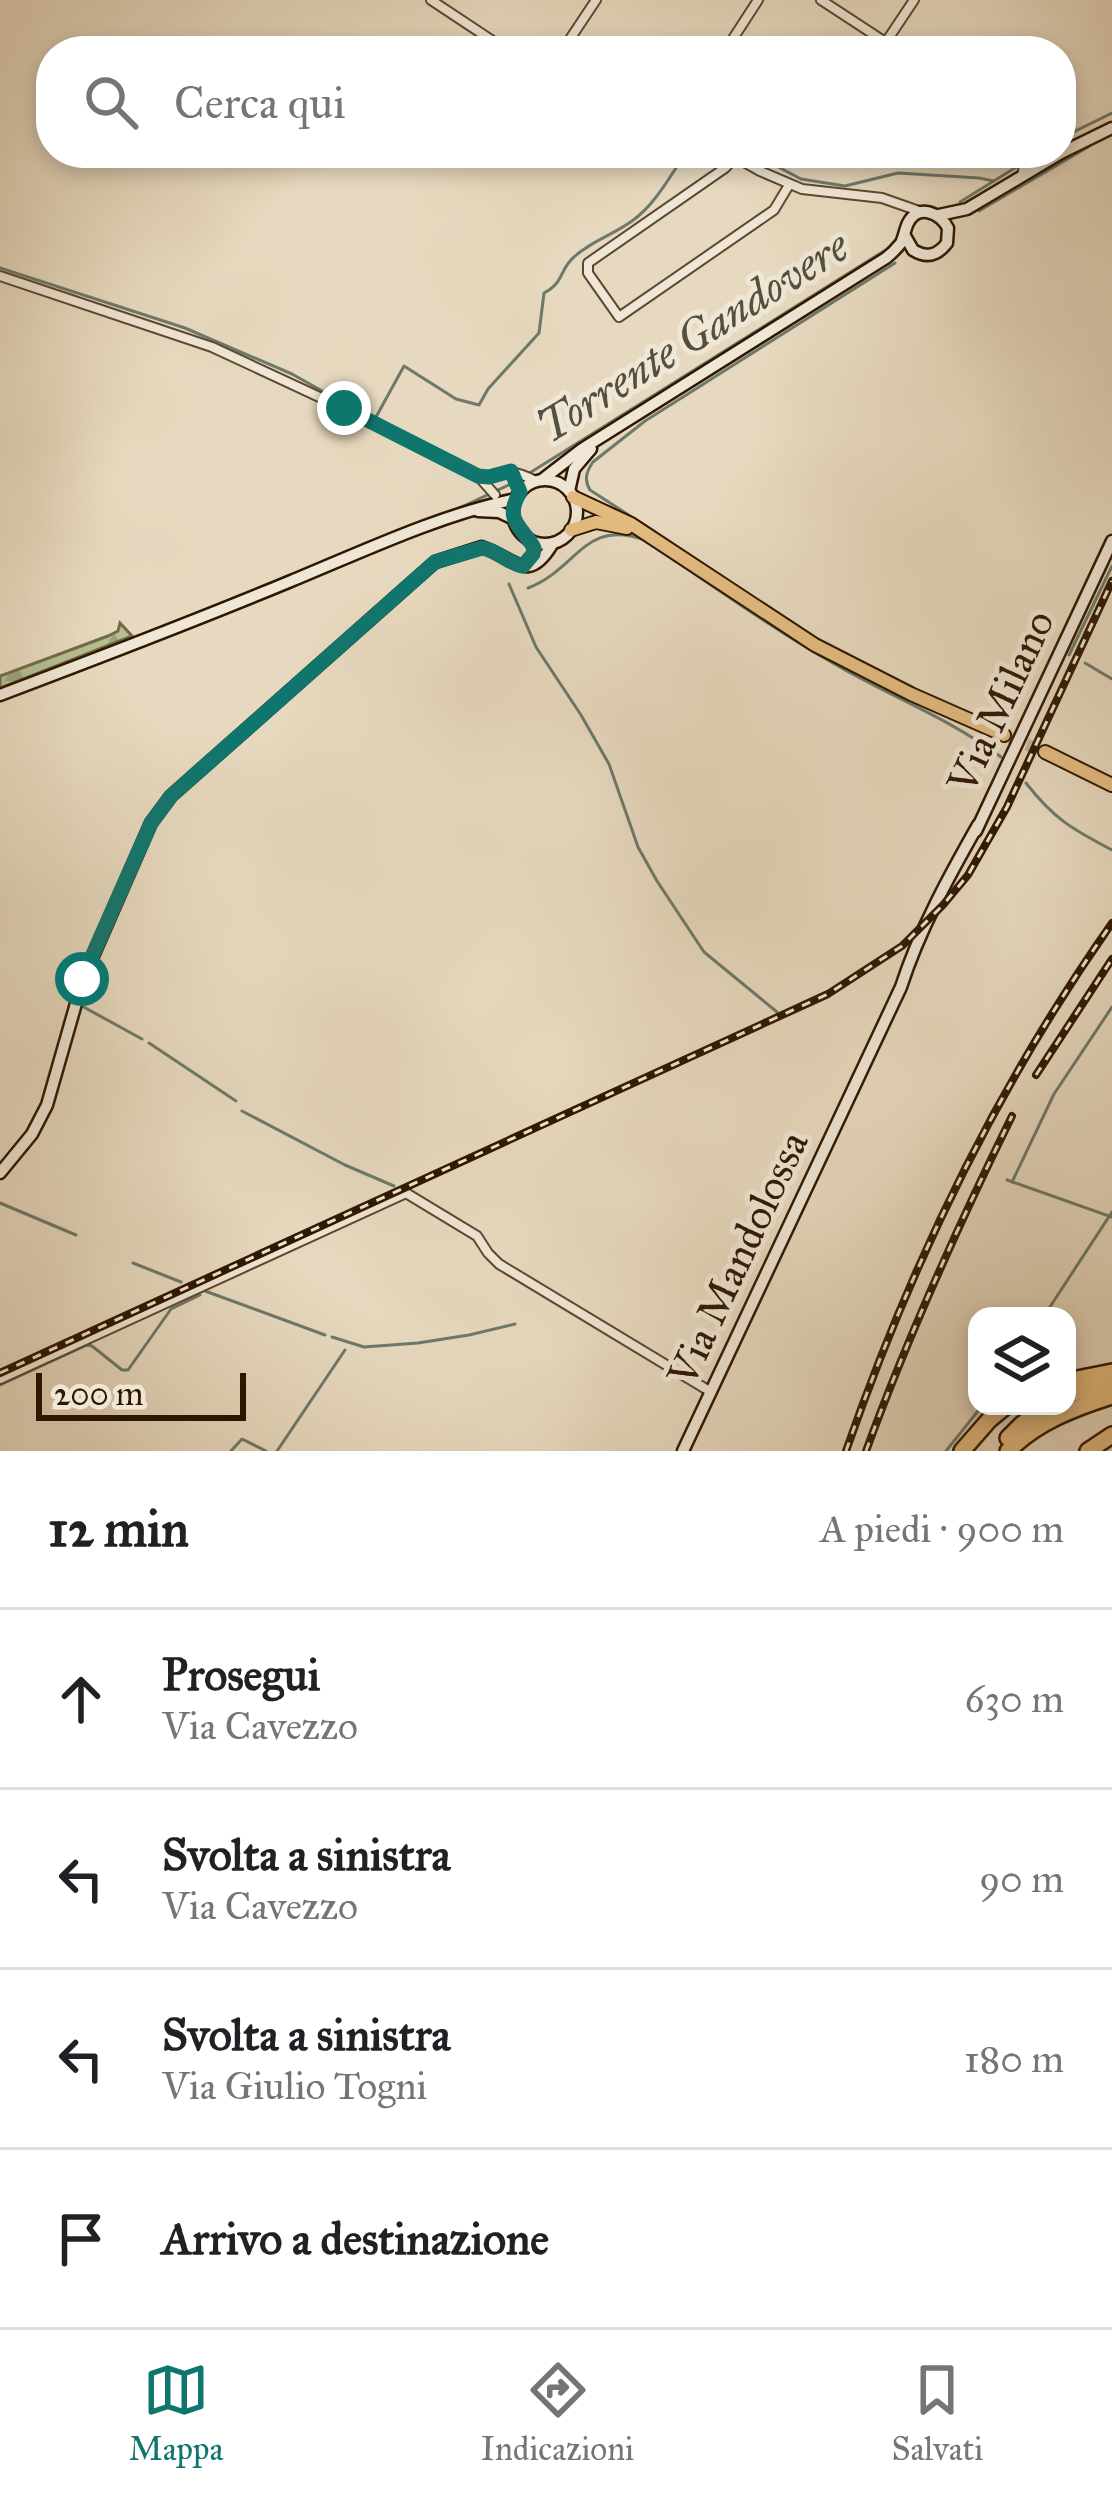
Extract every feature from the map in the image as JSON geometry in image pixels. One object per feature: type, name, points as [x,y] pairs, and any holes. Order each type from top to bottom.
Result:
[{"type":"highway","points":[[1076,1379],[1112,1372]]},
{"type":"highway","points":[[1076,1393],[1112,1383]]},
{"type":"highway","points":[[1003,1451],[1049,1420],[1112,1396]]},
{"type":"highway","points":[[962,1451],[994,1415]]},
{"type":"highway","points":[[1003,1451],[1034,1415]]},
{"type":"highway","points":[[1088,1451],[1112,1435]]},
{"type":"main road","points":[[1076,145],[1112,128]]},
{"type":"main road","points":[[886,258],[915,214],[967,209],[1033,168]]},
{"type":"main road","points":[[0,695],[518,493],[886,258],[907,253],[928,256],[942,250],[967,209]]},
{"type":"main road","points":[[939,215],[949,236]]},
{"type":"main road","points":[[905,232],[920,254]]},
{"type":"main road","points":[[571,530],[577,516],[571,494],[574,469],[601,437]]},
{"type":"main road","points":[[536,480],[556,481],[571,494],[631,524],[815,645],[1004,735]]},
{"type":"main road","points":[[518,493],[514,518],[520,532],[538,543],[553,543]]},
{"type":"main road","points":[[469,512],[489,511],[514,518]]},
{"type":"main road","points":[[0,1173],[32,1134],[47,1105],[82,979],[162,805],[435,562],[482,548],[523,566],[540,563],[553,543],[571,530],[596,522],[646,535]]},
{"type":"main road","points":[[523,566],[533,554],[530,539]]},
{"type":"main road","name":"Via Milano","points":[[852,1092],[1112,541]]},
{"type":"main road","points":[[1045,752],[1112,785]]},
{"type":"main road","name":"Via Mandolossa","points":[[683,1451],[852,1092]]},
{"type":"street","points":[[431,0],[485,36]]},
{"type":"street","points":[[572,36],[596,0]]},
{"type":"street","points":[[734,36],[758,0]]},
{"type":"street","points":[[821,0],[868,36]]},
{"type":"street","points":[[890,36],[914,0]]},
{"type":"street","points":[[714,168],[587,263],[588,273],[619,316],[774,210],[789,184]]},
{"type":"street","points":[[757,168],[789,184],[882,198],[923,212]]},
{"type":"street","points":[[1022,175],[1024,168]]},
{"type":"street","points":[[895,204],[905,232]]},
{"type":"street","points":[[0,276],[212,347],[478,476],[492,491]]},
{"type":"street","points":[[478,476],[511,471],[536,480]]},
{"type":"street","points":[[511,471],[518,493]]},
{"type":"street","points":[[0,1379],[406,1193],[477,1236],[499,1264],[711,1392]]},
{"type":"green space","points":[[120,623],[132,636],[0,688],[0,676],[108,636],[118,631]]},
{"type":"waterway","name":"Torrente Gandovere","points":[[1076,131],[1112,113]]},
{"type":"waterway","points":[[1076,154],[1088,147]]},
{"type":"waterway","points":[[0,268],[185,328],[292,374],[370,418],[376,417],[404,366],[456,399],[479,405],[539,333],[544,293],[569,262],[640,214],[676,168]]},
{"type":"waterway","points":[[780,168],[801,179],[845,186],[898,173],[994,181]]},
{"type":"waterway","name":"Torrente Gandovere","points":[[960,202],[1015,168]]},
{"type":"waterway","points":[[979,211],[1052,168]]},
{"type":"waterway","name":"Torrente Gandovere","points":[[528,474],[884,251]]},
{"type":"waterway","points":[[655,532],[590,490],[587,476],[593,462],[645,421],[895,263]]},
{"type":"waterway","name":"Torrente Gandovere","points":[[453,511],[515,482]]},
{"type":"waterway","points":[[528,588],[594,541],[625,535],[645,540]]},
{"type":"waterway","points":[[658,549],[815,653],[1001,757]]},
{"type":"waterway","points":[[1069,655],[1112,566]]},
{"type":"waterway","points":[[509,584],[536,647],[609,764],[638,847],[657,881],[704,952],[777,1012]]},
{"type":"waterway","points":[[1085,663],[1112,679]]},
{"type":"waterway","points":[[1026,783],[1064,822],[1112,850]]},
{"type":"waterway","points":[[80,1005],[142,1039]]},
{"type":"waterway","points":[[1012,1182],[1054,1094],[1112,1007]]},
{"type":"waterway","points":[[149,1043],[236,1101]]},
{"type":"waterway","points":[[242,1111],[394,1186]]},
{"type":"waterway","points":[[1007,1180],[1112,1217]]},
{"type":"waterway","points":[[0,1203],[76,1235]]},
{"type":"waterway","points":[[1050,1307],[1112,1212]]},
{"type":"waterway","points":[[133,1263],[181,1282]]},
{"type":"waterway","points":[[205,1291],[325,1335]]},
{"type":"waterway","points":[[0,1385],[87,1345],[128,1370],[171,1309],[200,1295]]},
{"type":"waterway","points":[[332,1337],[364,1347],[418,1343],[515,1324]]},
{"type":"waterway","points":[[277,1451],[345,1350]]},
{"type":"waterway","points":[[946,1451],[975,1415]]},
{"type":"waterway","points":[[231,1451],[242,1439],[266,1451]]},
{"type":"tunnel","points":[[1010,738],[1045,752]]},
{"type":"railway","points":[[0,1373],[828,994],[902,946],[968,875],[1007,807],[1112,581]]},
{"type":"railway","points":[[846,1451],[899,1312],[961,1178],[1031,1048],[1112,923]]},
{"type":"railway","points":[[1036,1075],[1112,959]]},
{"type":"railway","points":[[866,1451],[935,1282],[1012,1116]]},
{"type":"route","points":[[82,979],[151,823],[171,796],[435,562],[482,548],[523,566],[533,554],[530,539],[516,526],[514,504],[520,492],[511,471],[478,476],[344,408]]}]
